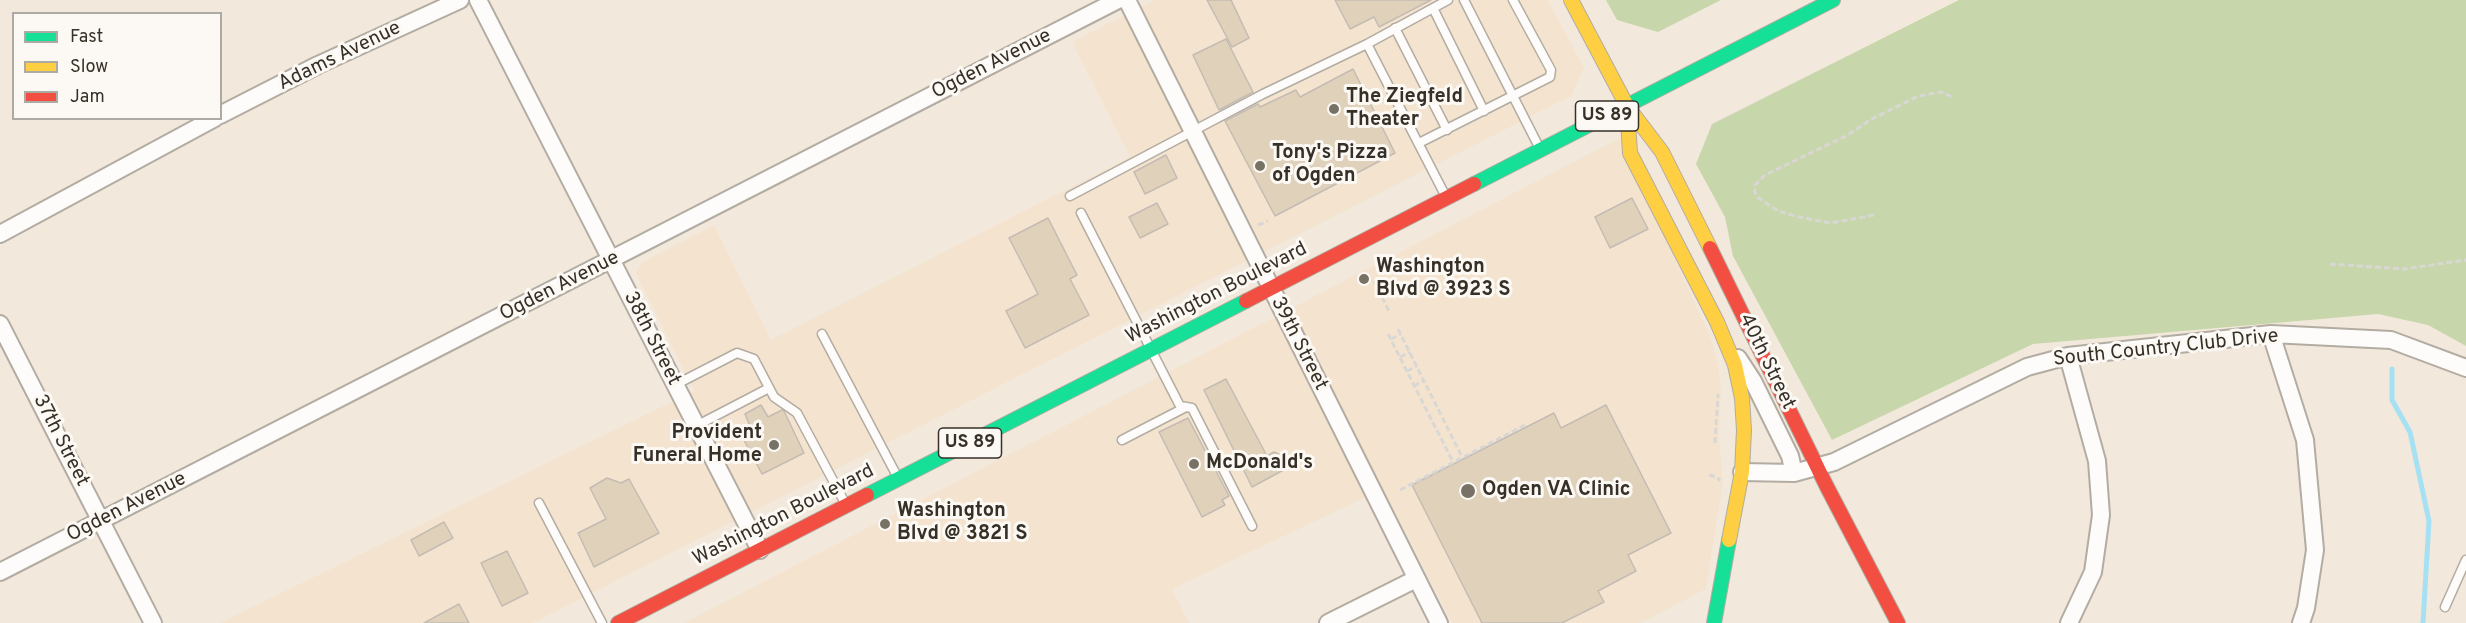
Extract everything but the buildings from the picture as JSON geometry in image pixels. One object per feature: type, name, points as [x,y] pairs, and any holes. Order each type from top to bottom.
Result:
[{"type":"main road","name":"40th Street","points":[[1571,0],[1627,106],[1662,152],[1727,280],[1817,468],[1898,623]]},
{"type":"main road","name":"Washington Boulevard","points":[[618,623],[1833,0]]},
{"type":"main road","name":"40th Street","points":[[1627,106],[1630,153],[1723,334]]},
{"type":"main road","points":[[1714,623],[1742,472],[1744,430],[1742,398],[1735,365],[1723,334]]},
{"type":"street","name":"Adams Avenue","points":[[222,114],[318,65],[460,0]]},
{"type":"street","name":"38th Street","points":[[478,0],[760,550]]},
{"type":"street","name":"Ogden Avenue","points":[[0,572],[1118,0]]},
{"type":"street","name":"39th Street","points":[[1127,0],[1438,623]]},
{"type":"street","points":[[0,234],[211,120]]},
{"type":"street","name":"37th Street","points":[[0,324],[153,623]]},
{"type":"street","name":"40th Street","points":[[1723,334],[1753,381],[1790,456],[1794,473]]},
{"type":"street","name":"South Country Club Drive","points":[[1742,472],[1794,473],[1834,462],[2027,367],[2068,356],[2271,334],[2391,340],[2466,368]]},
{"type":"street","points":[[2271,334],[2305,440],[2315,550],[2306,609],[2301,623]]},
{"type":"street","points":[[2068,356],[2097,461],[2101,515],[2093,573],[2069,623]]},
{"type":"street","points":[[1328,623],[1416,579]]},
{"type":"lane","points":[[1070,196],[1448,0]]},
{"type":"lane","points":[[1464,0],[1541,150]]},
{"type":"lane","points":[[1419,143],[1550,77],[1551,70],[1513,0]]},
{"type":"lane","points":[[1433,8],[1484,111]]},
{"type":"lane","points":[[1395,28],[1447,130]]},
{"type":"lane","points":[[1367,44],[1447,198]]},
{"type":"lane","points":[[1081,213],[1180,406],[1191,408],[1252,526]]},
{"type":"lane","points":[[822,334],[898,480]]},
{"type":"lane","points":[[675,385],[736,353],[754,359],[774,397],[797,413],[847,506]]},
{"type":"lane","points":[[696,426],[769,388]]},
{"type":"lane","points":[[1122,440],[1186,407]]},
{"type":"lane","points":[[539,503],[602,623]]},
{"type":"lane","points":[[2445,607],[2466,560]]},
{"type":"path","points":[[1874,215],[1831,223],[1799,217],[1778,211],[1757,197],[1755,185],[1765,175],[1846,136],[1872,119],[1918,96],[1941,92],[1952,97]]},
{"type":"path","points":[[2330,264],[2404,269],[2466,260]]},
{"type":"path","points":[[1374,281],[1389,311]]},
{"type":"path","points":[[1398,329],[1462,457]]},
{"type":"path","points":[[1388,334],[1453,462]]},
{"type":"path","points":[[1391,339],[1401,334]]},
{"type":"path","points":[[1400,357],[1410,352]]},
{"type":"path","points":[[1407,371],[1417,366]]},
{"type":"path","points":[[1414,386],[1424,380]]},
{"type":"path","points":[[1714,443],[1718,388]]},
{"type":"path","points":[[1427,410],[1437,406]]},
{"type":"path","points":[[1400,489],[1525,425]]},
{"type":"shaded area","points":[[1154,0],[1548,0],[1584,68],[1571,96],[533,623],[220,623],[694,391],[636,273],[641,263],[714,225],[771,340],[1130,157],[1072,42]]},
{"type":"shaded area","points":[[1620,138],[1712,341],[1719,369],[1721,390],[1719,435],[1723,482],[1706,589],[1641,623],[1452,623],[1383,489],[1172,589],[1189,623],[684,623]]},
{"type":"green space","points":[[1606,0],[1721,0],[1658,32],[1617,20]]},
{"type":"green space","points":[[1959,0],[2466,0],[2466,346],[2428,325],[2378,314],[2033,344],[1832,440],[1733,256],[1725,217],[1696,164],[1712,124]]},
{"type":"waterway","points":[[2392,369],[2392,400],[2410,432],[2429,521],[2423,623]]},
{"type":"traffic: fast","points":[[1474,184],[1833,0]]},
{"type":"traffic: fast","points":[[867,495],[1246,301]]},
{"type":"traffic: fast","points":[[1714,623],[1729,540]]},
{"type":"traffic: slow","points":[[1571,0],[1627,106],[1662,152],[1710,248]]},
{"type":"traffic: slow","points":[[1627,106],[1630,153],[1717,322],[1735,365],[1742,398],[1744,430],[1742,472],[1729,540]]},
{"type":"traffic: jam","points":[[1246,301],[1474,184]]},
{"type":"traffic: jam","points":[[1710,248],[1827,487],[1898,623]]},
{"type":"traffic: jam","points":[[618,623],[867,495]]},
{"type":"place","name":"The Ziegfeld Theater","points":[[1334,109]]},
{"type":"place","name":"Tony's Pizza of Ogden","points":[[1260,166]]},
{"type":"place","name":"Washington Blvd @ 3923 S","points":[[1364,279]]},
{"type":"place","name":"Provident Funeral Home","points":[[774,445]]},
{"type":"place","name":"McDonald's","points":[[1194,464]]},
{"type":"place","name":"Ogden VA Clinic","points":[[1468,491]]},
{"type":"place","name":"Washington Blvd @ 3821 S","points":[[885,524]]}]
